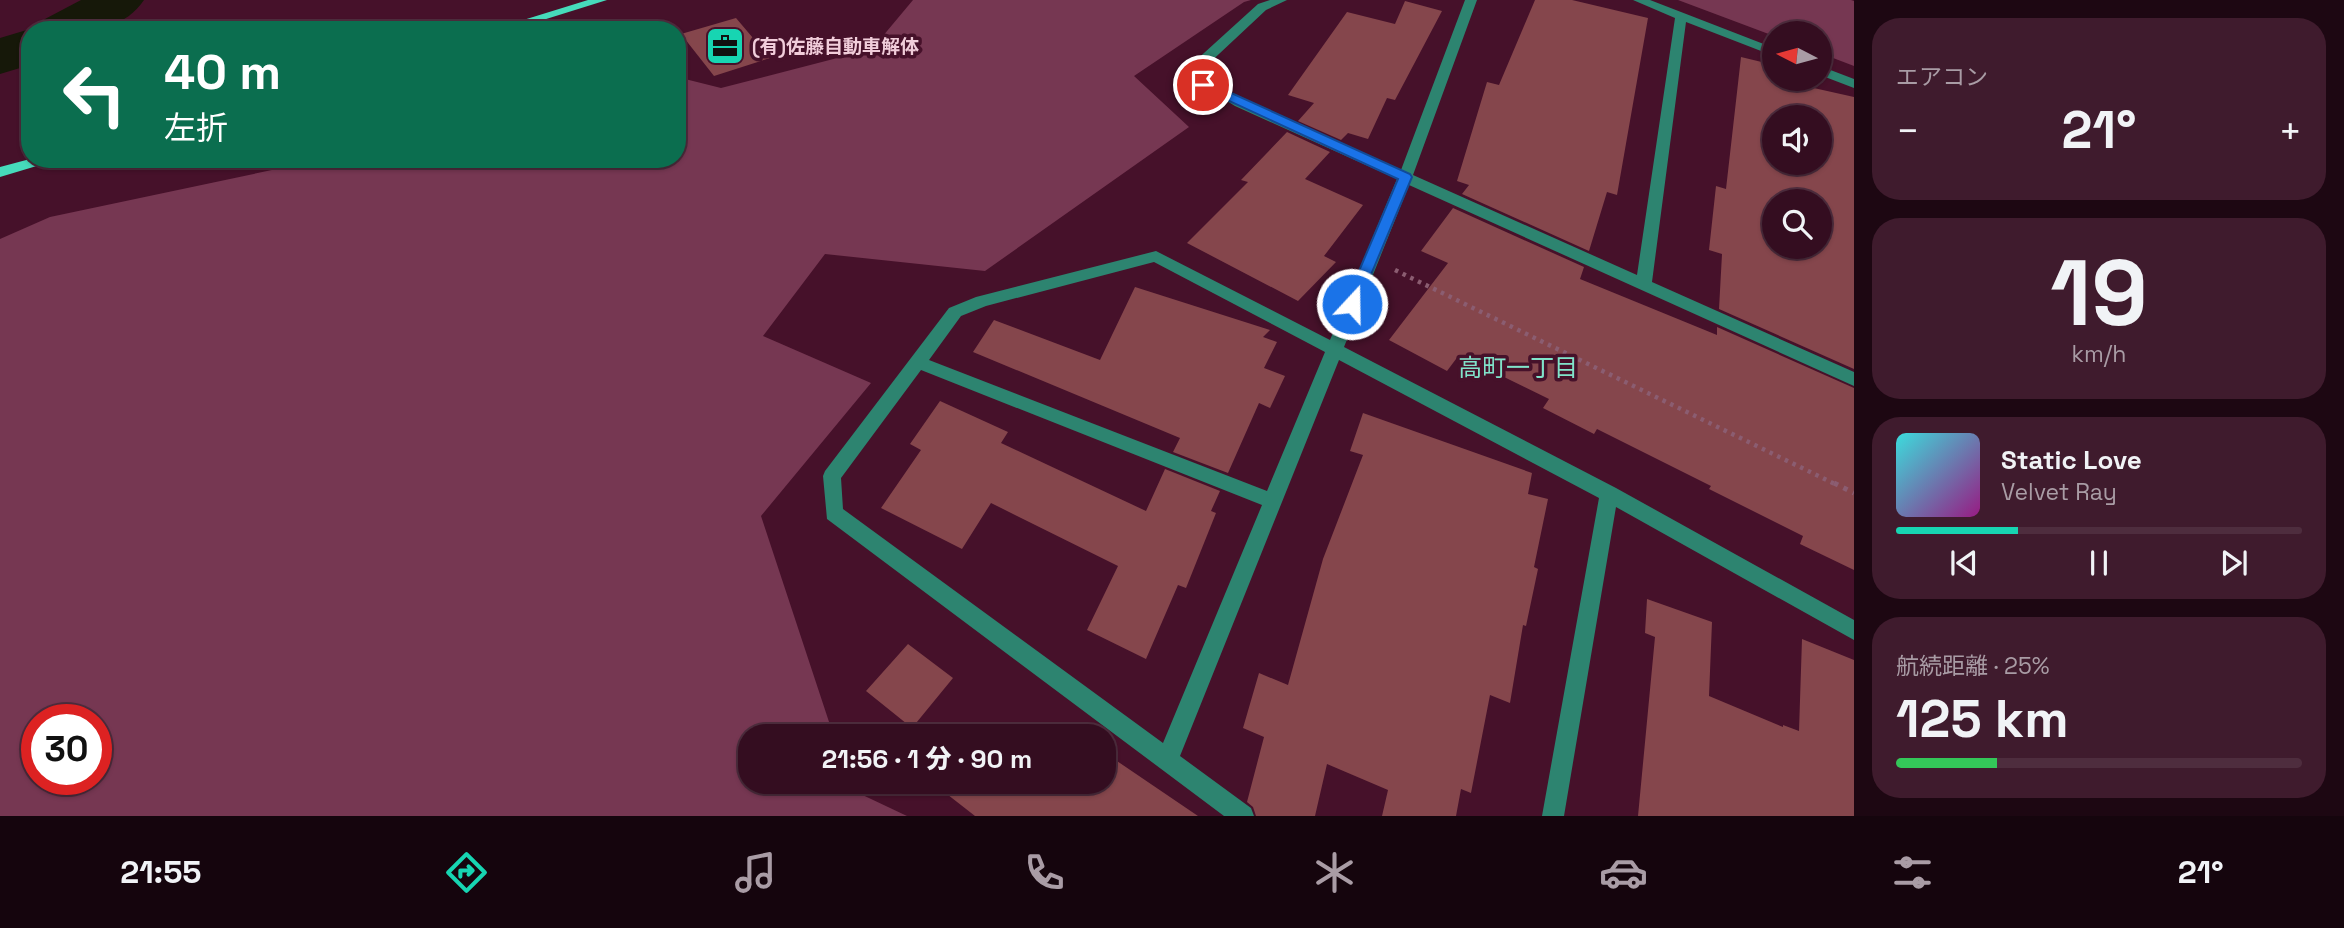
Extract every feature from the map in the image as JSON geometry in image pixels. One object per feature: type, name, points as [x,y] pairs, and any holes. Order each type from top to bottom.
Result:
[{"type":"main road","points":[[528,21],[601,0]]},
{"type":"main road","points":[[0,172],[21,166]]},
{"type":"street","points":[[1280,0],[1262,7],[1198,66],[1193,76],[1240,103],[1854,379]]},
{"type":"street","points":[[1167,760],[1405,177],[1471,0]]},
{"type":"street","points":[[1639,0],[1762,47]]},
{"type":"street","points":[[1644,283],[1681,16]]},
{"type":"street","points":[[1832,75],[1854,84]]},
{"type":"street","points":[[1243,816],[834,513],[832,477],[955,312],[1038,285],[1156,256],[1609,494],[1854,631]]},
{"type":"street","points":[[917,362],[1272,501]]},
{"type":"street","points":[[1553,816],[1609,494]]},
{"type":"path","points":[[1370,258],[1854,493]]},
{"type":"shaded area","points":[[913,0],[1251,0],[1244,2],[1134,76],[1189,127],[985,271],[825,254],[763,336],[871,383],[761,516],[830,724],[738,724],[738,794],[860,794],[907,816],[0,816],[0,239],[50,217],[281,168],[686,168],[686,79],[721,88],[872,49]]},
{"type":"shaded area","points":[[1678,0],[1854,1],[1854,66],[1832,58],[1832,21],[1762,21],[1762,32]]},
{"type":"building","points":[[1535,0],[1572,0],[1648,18],[1617,195],[1607,192],[1589,251],[1462,194],[1469,185],[1457,181],[1487,82],[1499,85]]},
{"type":"building","points":[[1405,1],[1442,11],[1395,100],[1387,98],[1368,139],[1348,133],[1341,140],[1298,121],[1314,103],[1288,95],[1347,12],[1395,24]]},
{"type":"building","name":"(有)佐藤自動車解体","points":[[736,18],[770,58],[714,76],[686,40],[686,33]]},
{"type":"building","points":[[1741,57],[1762,62],[1762,91],[1827,91],[1854,97],[1854,369],[1719,309],[1722,254],[1709,250],[1716,186],[1726,189]]},
{"type":"building","points":[[1287,132],[1330,152],[1305,179],[1363,205],[1324,256],[1336,262],[1298,301],[1187,243],[1248,182],[1241,180]]},
{"type":"building","points":[[1453,208],[1584,267],[1580,279],[1717,335],[1717,327],[1854,388],[1854,570],[1800,544],[1803,536],[1709,489],[1711,486],[1597,429],[1594,434],[1543,408],[1549,399],[1459,355],[1447,371],[1389,340],[1448,263],[1421,251]]},
{"type":"building","points":[[1135,287],[1270,330],[1263,337],[1277,342],[1264,368],[1285,376],[1270,408],[1259,403],[1228,473],[1173,452],[1180,438],[973,352],[994,320],[1100,360]]},
{"type":"building","points":[[940,401],[1008,432],[1001,443],[1146,511],[1165,469],[1220,491],[1211,511],[1216,513],[1186,588],[1178,585],[1146,659],[1087,630],[1118,566],[991,503],[962,549],[881,508],[921,450],[910,444]]},
{"type":"building","points":[[1363,413],[1532,473],[1528,494],[1548,499],[1534,567],[1538,569],[1526,626],[1523,625],[1510,703],[1490,695],[1471,793],[1461,789],[1456,816],[1382,816],[1388,790],[1327,764],[1315,816],[1256,816],[1253,807],[1247,802],[1264,737],[1243,728],[1259,673],[1288,685],[1323,559],[1363,455],[1350,451]]},
{"type":"building","points":[[1647,599],[1712,622],[1709,696],[1783,727],[1799,731],[1802,639],[1854,660],[1854,816],[1638,816],[1655,637],[1645,633]]},
{"type":"building","points":[[908,644],[953,678],[915,724],[907,724],[866,691]]},
{"type":"building","points":[[1116,760],[1198,816],[975,816],[947,794],[1116,794]]},
{"type":"waterway","points":[[80,21],[119,0]]},
{"type":"waterway","points":[[0,58],[21,49]]},
{"type":"place","name":"(有)佐藤自動車解体","points":[[725,46]]},
{"type":"district","name":"高町一丁目","points":[[1518,368]]},
{"type":"route","points":[[1203,85],[1405,177],[1352,304]]}]
